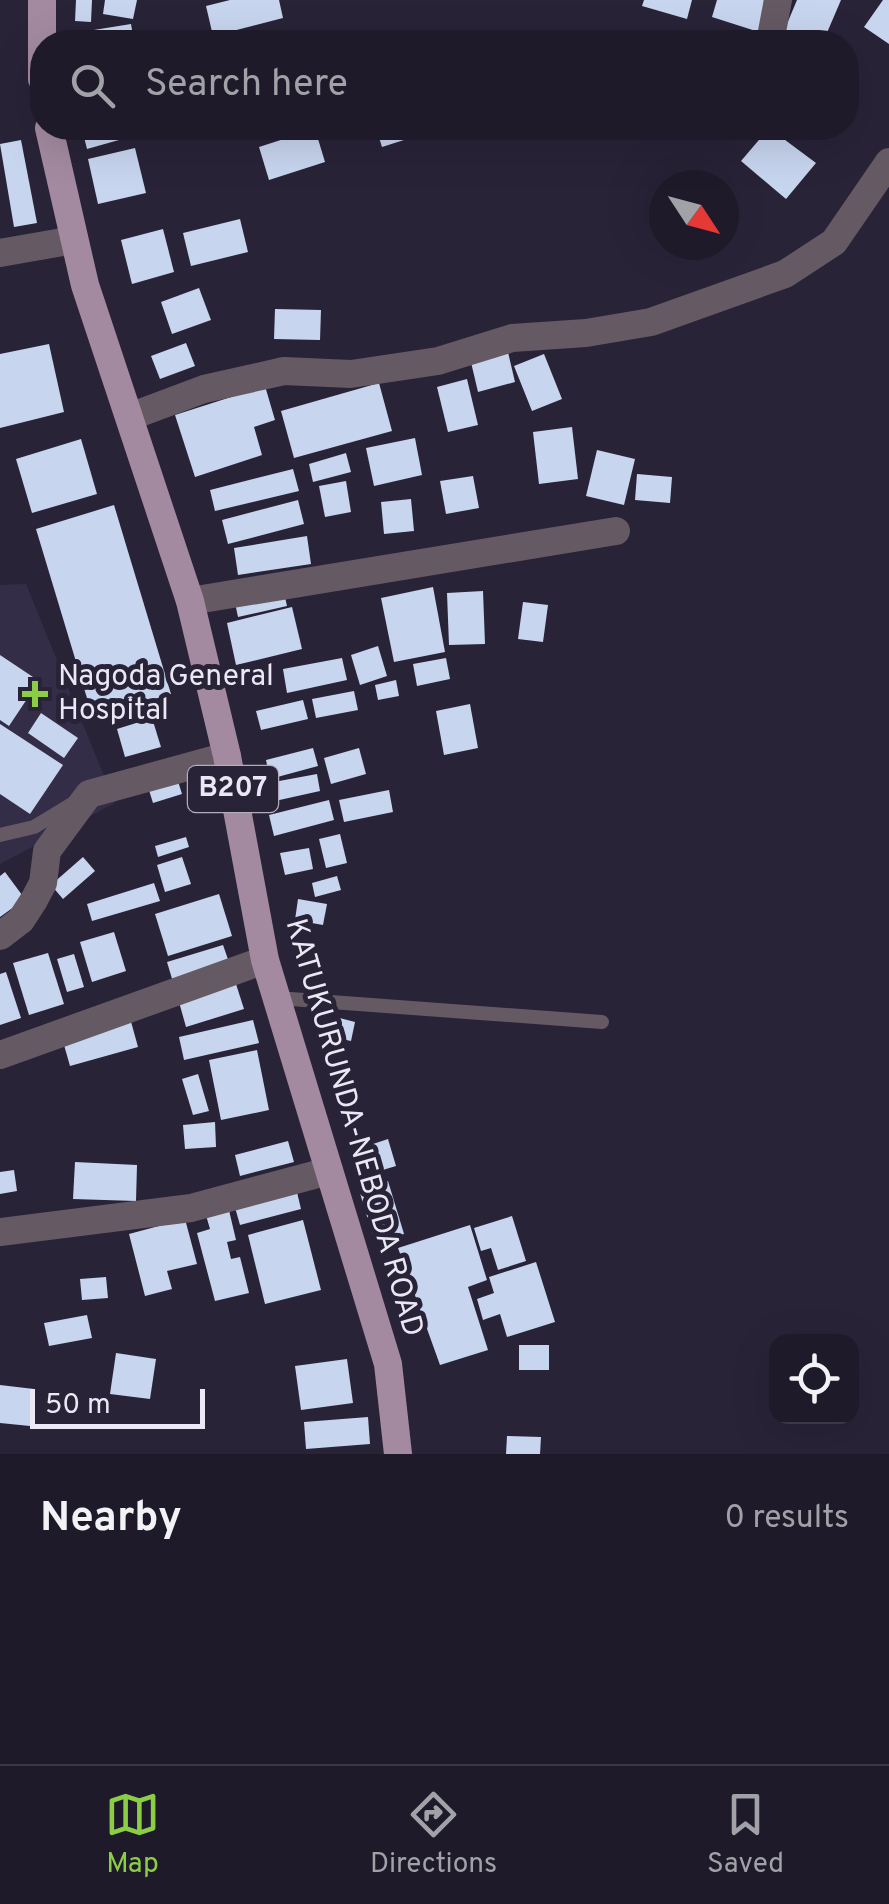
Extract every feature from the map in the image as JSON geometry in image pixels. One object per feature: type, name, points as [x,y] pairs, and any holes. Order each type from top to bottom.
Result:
[{"type":"main road","points":[[42,0],[42,30]]},
{"type":"main road","name":"KATUKURUNDA-NEBODA ROAD","points":[[51,140],[85,286],[132,416],[190,602],[227,756],[265,960],[388,1364],[398,1454]]},
{"type":"street","points":[[772,30],[778,0]]},
{"type":"street","points":[[132,416],[204,389],[284,371],[351,374],[438,360],[512,338],[586,334],[651,322],[785,274],[834,242],[889,162]]},
{"type":"street","points":[[0,253],[74,240]]},
{"type":"street","points":[[190,602],[616,531]]},
{"type":"street","points":[[0,936],[21,920],[34,900],[42,883],[47,851],[90,794],[227,756]]},
{"type":"street","points":[[0,1055],[265,960]]},
{"type":"street","points":[[0,1232],[192,1208],[329,1171]]},
{"type":"lane","points":[[0,835],[34,826],[90,794]]},
{"type":"lane","points":[[277,998],[602,1022]]},
{"type":"shaded area","name":"Nagoda General Hospital","points":[[26,584],[115,803],[0,864],[0,585]]},
{"type":"building","points":[[76,0],[92,0],[91,22],[75,21]]},
{"type":"building","points":[[105,0],[137,0],[133,19],[103,14]]},
{"type":"building","points":[[230,0],[279,0],[283,18],[236,30],[212,30],[206,6]]},
{"type":"building","points":[[644,0],[692,0],[687,19],[642,6]]},
{"type":"building","points":[[717,0],[764,0],[762,30],[712,17]]},
{"type":"building","points":[[797,0],[841,0],[828,30],[784,30]]},
{"type":"building","points":[[883,0],[889,0],[889,44],[864,27]]},
{"type":"building","points":[[131,24],[132,30],[94,30]]},
{"type":"building","points":[[21,140],[37,223],[14,227],[0,144]]},
{"type":"building","points":[[85,140],[119,140],[87,149]]},
{"type":"building","points":[[281,140],[318,140],[325,162],[269,180],[259,147]]},
{"type":"building","points":[[380,140],[404,140],[382,147]]},
{"type":"building","points":[[759,140],[785,140],[816,163],[786,199],[741,161]]},
{"type":"building","points":[[135,148],[146,193],[98,204],[88,159]]},
{"type":"building","points":[[240,219],[248,252],[191,266],[183,233]]},
{"type":"building","points":[[163,229],[174,272],[132,284],[121,240]]},
{"type":"building","points":[[199,288],[211,320],[172,334],[161,302]]},
{"type":"building","points":[[275,309],[321,310],[320,340],[274,339]]},
{"type":"building","points":[[186,343],[195,366],[160,379],[151,356]]},
{"type":"building","points":[[49,344],[64,412],[0,428],[0,354]]},
{"type":"building","points":[[507,348],[515,382],[478,392],[470,358]]},
{"type":"building","points":[[544,354],[562,399],[532,411],[514,366]]},
{"type":"building","points":[[467,379],[478,425],[448,432],[437,387]]},
{"type":"building","points":[[379,383],[392,431],[294,458],[281,411]]},
{"type":"building","points":[[265,386],[275,420],[254,427],[262,455],[195,477],[175,415]]},
{"type":"building","points":[[572,427],[578,479],[539,484],[533,432]]},
{"type":"building","points":[[415,438],[422,475],[374,486],[366,448]]},
{"type":"building","points":[[81,439],[97,494],[32,513],[16,459]]},
{"type":"building","points":[[597,450],[635,459],[624,505],[586,496]]},
{"type":"building","points":[[346,453],[351,472],[313,482],[309,464]]},
{"type":"building","points":[[293,469],[299,491],[215,511],[210,490]]},
{"type":"building","points":[[637,474],[672,477],[670,503],[635,500]]},
{"type":"building","points":[[473,476],[479,508],[446,514],[440,481]]},
{"type":"building","points":[[346,481],[351,512],[325,517],[319,486]]},
{"type":"building","points":[[411,499],[414,531],[384,534],[381,502]]},
{"type":"building","points":[[298,500],[304,524],[228,544],[222,520]]},
{"type":"building","points":[[114,505],[171,694],[93,718],[36,529]]},
{"type":"building","points":[[307,536],[311,564],[238,575],[234,548]]},
{"type":"building","points":[[433,587],[445,652],[394,662],[381,598]]},
{"type":"building","points":[[483,591],[485,644],[449,645],[447,593]]},
{"type":"building","points":[[284,593],[287,606],[238,617],[235,603]]},
{"type":"building","points":[[523,602],[548,605],[543,642],[518,639]]},
{"type":"building","points":[[292,607],[302,649],[236,665],[227,623]]},
{"type":"building","points":[[378,646],[387,676],[360,685],[351,655]]},
{"type":"building","points":[[0,655],[39,681],[9,726],[0,720]]},
{"type":"building","points":[[342,658],[347,680],[287,693],[283,669]]},
{"type":"building","points":[[446,658],[450,679],[417,686],[413,664]]},
{"type":"building","points":[[396,680],[399,696],[378,700],[375,685]]},
{"type":"building","points":[[354,691],[358,710],[316,718],[312,699]]},
{"type":"building","points":[[303,700],[308,719],[261,730],[256,711]]},
{"type":"building","points":[[470,704],[478,748],[444,755],[436,711]]},
{"type":"building","points":[[41,713],[78,738],[64,758],[28,733]]},
{"type":"building","points":[[152,718],[161,747],[125,757],[117,729]]},
{"type":"building","points":[[0,724],[63,765],[30,814],[0,794]]},
{"type":"building","points":[[313,748],[318,766],[270,779],[266,760]]},
{"type":"building","points":[[359,748],[366,774],[331,784],[324,758]]},
{"type":"building","points":[[317,774],[320,791],[266,803],[263,784]]},
{"type":"building","points":[[177,778],[182,794],[153,803],[148,787]]},
{"type":"building","points":[[389,790],[393,812],[344,822],[339,800]]},
{"type":"building","points":[[329,800],[334,820],[274,836],[269,815]]},
{"type":"building","points":[[340,834],[347,863],[326,868],[319,839]]},
{"type":"building","points":[[186,837],[189,847],[158,857],[155,846]]},
{"type":"building","points":[[309,848],[313,869],[285,875],[280,853]]},
{"type":"building","points":[[83,857],[95,871],[63,899],[51,885]]},
{"type":"building","points":[[182,857],[191,884],[165,892],[157,865]]},
{"type":"building","points":[[5,872],[25,899],[0,917],[0,876]]},
{"type":"building","points":[[337,876],[341,890],[315,897],[312,883]]},
{"type":"building","points":[[154,883],[160,901],[92,921],[87,904]]},
{"type":"building","points":[[219,894],[232,936],[168,956],[155,914]]},
{"type":"building","points":[[298,899],[327,904],[323,925],[295,920]]},
{"type":"building","points":[[114,932],[126,971],[92,982],[80,942]]},
{"type":"building","points":[[223,945],[230,965],[173,982],[167,962]]},
{"type":"building","points":[[48,953],[64,1004],[29,1015],[13,963]]},
{"type":"building","points":[[74,954],[84,987],[67,992],[57,959]]},
{"type":"building","points":[[6,972],[21,1018],[0,1025],[0,974]]},
{"type":"building","points":[[236,984],[244,1009],[186,1027],[179,1002]]},
{"type":"building","points":[[328,1015],[355,1022],[351,1041],[323,1035]]},
{"type":"building","points":[[130,1018],[138,1047],[70,1066],[62,1038]]},
{"type":"building","points":[[253,1020],[259,1043],[184,1060],[179,1037]]},
{"type":"building","points":[[257,1050],[269,1110],[221,1120],[209,1060]]},
{"type":"building","points":[[198,1074],[209,1111],[193,1115],[182,1079]]},
{"type":"building","points":[[215,1122],[216,1147],[185,1149],[183,1125]]},
{"type":"building","points":[[388,1139],[396,1166],[366,1175],[358,1149]]},
{"type":"building","points":[[288,1141],[294,1162],[240,1176],[235,1155]]},
{"type":"building","points":[[75,1162],[137,1165],[136,1201],[73,1199]]},
{"type":"building","points":[[14,1170],[17,1191],[0,1194],[0,1172]]},
{"type":"building","points":[[388,1181],[404,1234],[375,1243],[359,1190]]},
{"type":"building","points":[[296,1188],[301,1209],[240,1225],[234,1204]]},
{"type":"building","points":[[228,1206],[236,1240],[227,1242],[231,1259],[240,1257],[249,1293],[215,1301],[197,1233],[210,1229],[205,1212]]},
{"type":"building","points":[[512,1216],[526,1261],[498,1270],[491,1248],[481,1251],[474,1228]]},
{"type":"building","points":[[185,1219],[197,1264],[167,1271],[172,1289],[145,1296],[129,1234]]},
{"type":"building","points":[[303,1220],[321,1290],[265,1304],[248,1235]]},
{"type":"building","points":[[470,1225],[487,1280],[468,1287],[488,1350],[440,1365],[398,1248]]},
{"type":"building","points":[[536,1262],[555,1322],[507,1337],[500,1314],[483,1320],[477,1299],[494,1293],[489,1277]]},
{"type":"building","points":[[106,1277],[108,1298],[82,1300],[80,1279]]},
{"type":"building","points":[[87,1315],[92,1338],[49,1346],[44,1323]]},
{"type":"building","points":[[519,1345],[549,1345],[549,1370],[519,1370]]},
{"type":"building","points":[[116,1353],[156,1359],[150,1399],[110,1394]]},
{"type":"building","points":[[347,1359],[353,1403],[301,1410],[295,1366]]},
{"type":"building","points":[[0,1385],[34,1389],[30,1426],[0,1423]]},
{"type":"building","points":[[368,1417],[370,1444],[306,1449],[304,1422]]},
{"type":"building","points":[[507,1436],[541,1437],[540,1454],[506,1454]]},
{"type":"place","name":"Nagoda General Hospital","points":[[35,694]]}]
